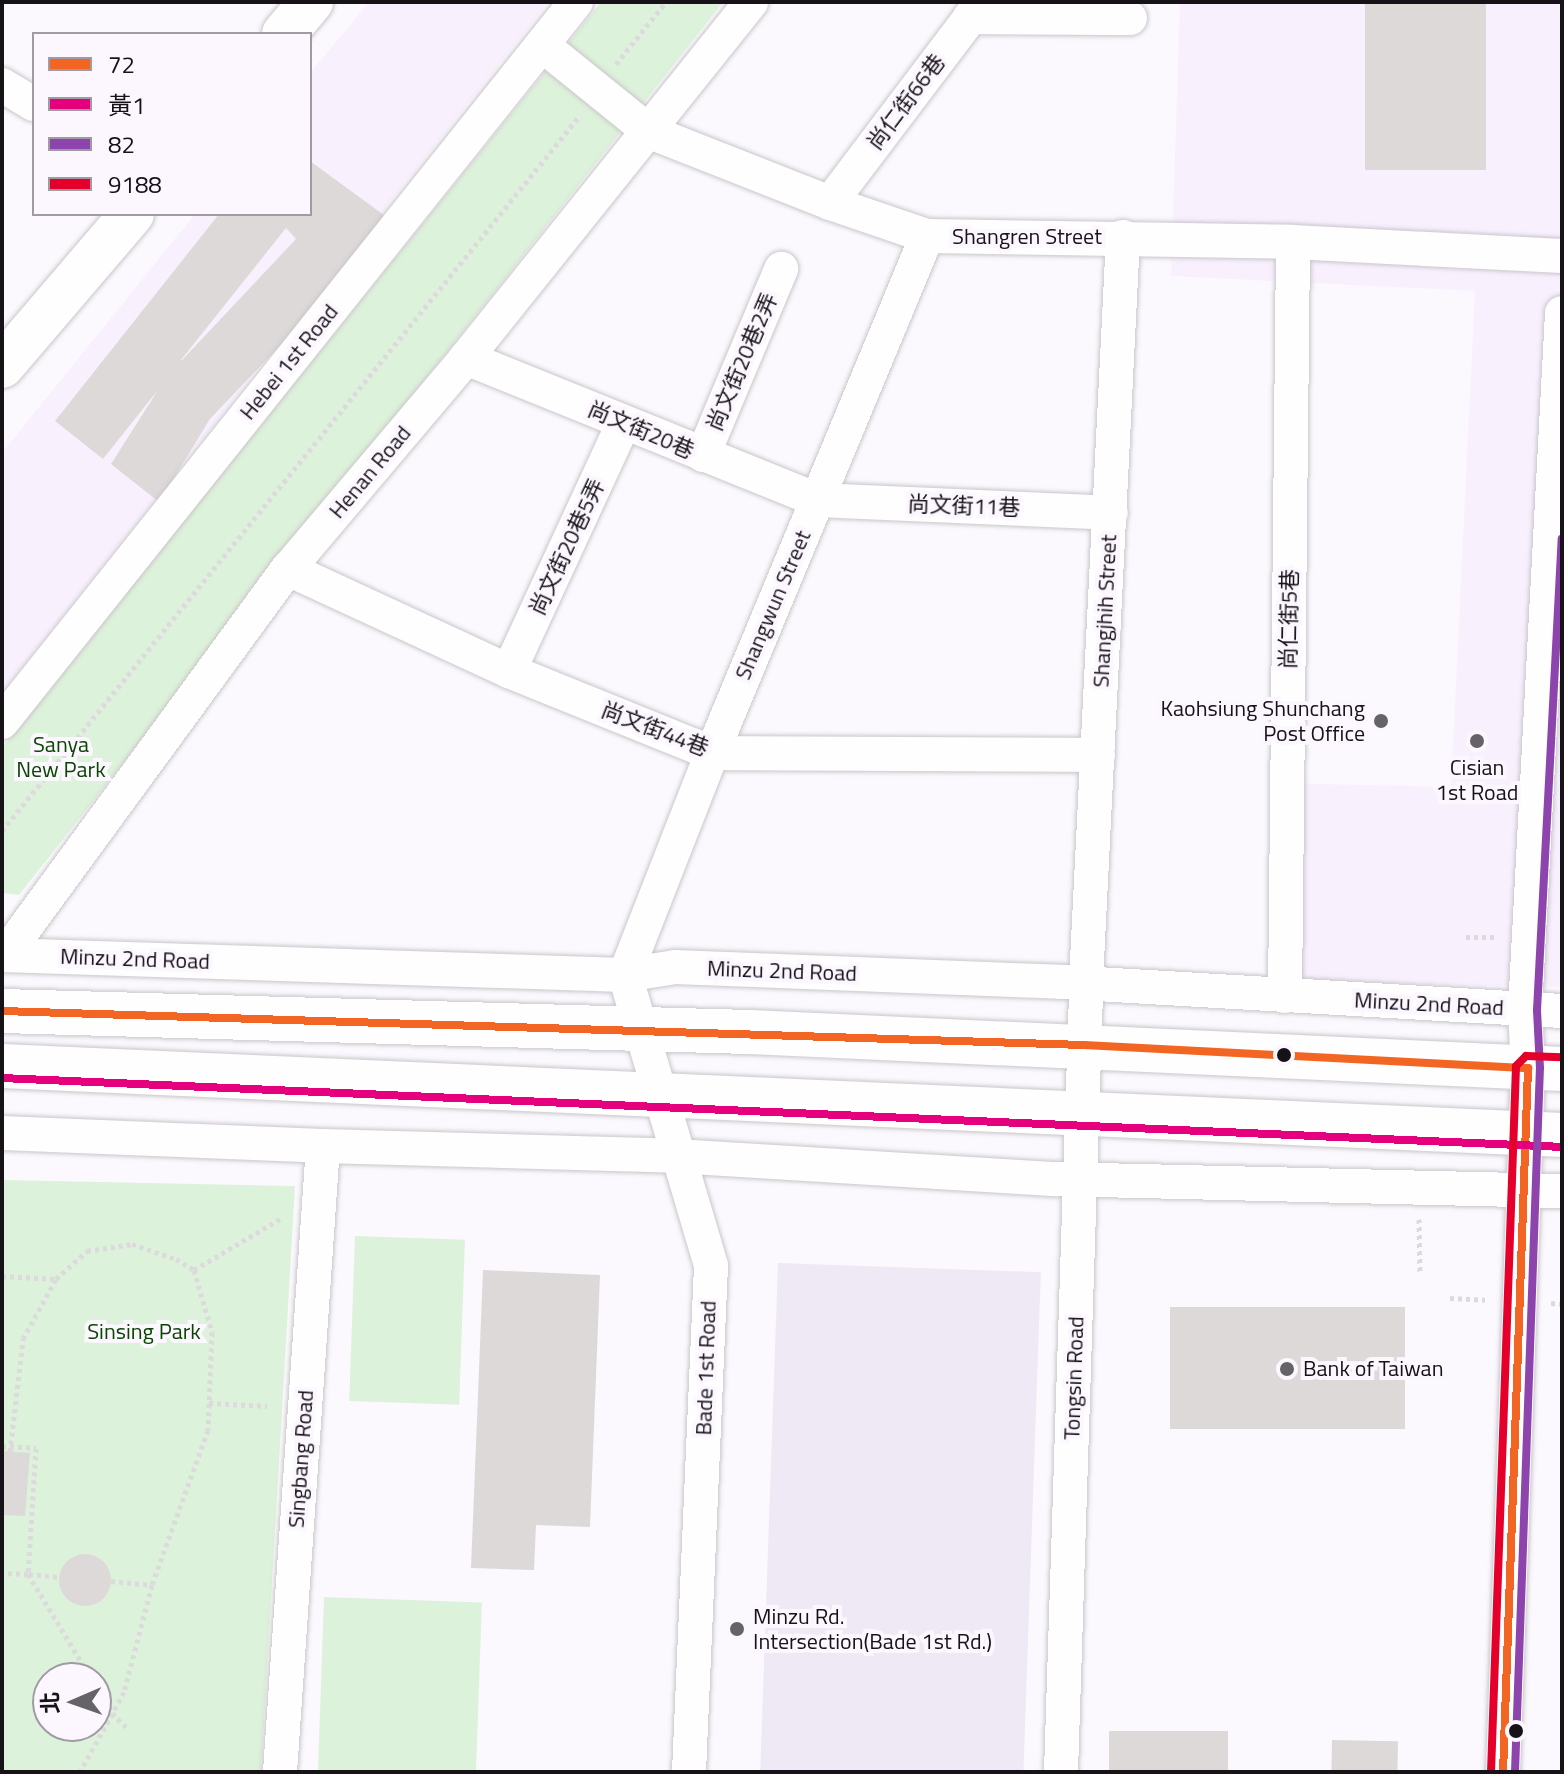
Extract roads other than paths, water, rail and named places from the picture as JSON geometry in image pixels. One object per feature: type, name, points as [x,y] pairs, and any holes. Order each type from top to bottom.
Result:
[{"type":"main road","points":[[286,32],[311,2]]},
{"type":"main road","points":[[2,366],[130,216]]},
{"type":"main road","points":[[2,1011],[1084,1045],[1545,1068]]},
{"type":"main road","points":[[2,1066],[372,1079],[1082,1116],[1543,1134]]},
{"type":"street","name":"Hebei 1st Road","points":[[2,722],[576,2]]},
{"type":"street","name":"Henan Road","points":[[4,955],[288,569],[466,358],[751,2]]},
{"type":"street","points":[[976,10],[1130,18]]},
{"type":"street","name":"尚仁街66巷","points":[[830,203],[976,10]]},
{"type":"street","name":"Shangren Street","points":[[542,45],[650,132],[830,203],[927,236],[1293,242],[1562,256]]},
{"type":"street","points":[[2,85],[32,103]]},
{"type":"street","name":"Shangwun Street","points":[[625,975],[712,753],[927,236]]},
{"type":"street","name":"Shangjhih Street","points":[[1086,984],[1123,237]]},
{"type":"street","name":"尚仁街5巷","points":[[1285,996],[1293,242]]},
{"type":"street","name":"尚文街20巷2弄","points":[[703,455],[781,269]]},
{"type":"street","points":[[1503,1772],[1522,1190],[1543,1134],[1545,1068],[1525,1010],[1562,313]]},
{"type":"street","name":"尚文街20巷","points":[[466,358],[817,500]]},
{"type":"street","name":"尚文街20巷5弄","points":[[509,671],[624,422]]},
{"type":"street","name":"尚文街11巷","points":[[817,500],[1111,513]]},
{"type":"street","name":"尚文街44巷","points":[[288,569],[509,671],[712,753],[1098,755]]},
{"type":"street","name":"Minzu 2nd Road","points":[[4,955],[625,975],[675,967],[1086,984],[1562,1011]]},
{"type":"street","name":"Bade 1st Road","points":[[625,975],[711,1266],[689,1772]]},
{"type":"street","name":"Tongsin Road","points":[[1061,1772],[1086,984]]},
{"type":"street","points":[[2,1133],[676,1156],[1080,1180],[1562,1191]]},
{"type":"street","name":"Singbang Road","points":[[280,1772],[323,1146]]},
{"type":"place","name":"Kaohsiung Shunchang Post Office","points":[[1381,721]]},
{"type":"place","name":"Cisian 1st Road","points":[[1477,741]]},
{"type":"place","name":"Bank of Taiwan","points":[[1287,1369]]},
{"type":"place","name":"Minzu Rd. Intersection(Bade 1st Rd.)","points":[[737,1629]]},
{"type":"park label","name":"Sanya New Park","points":[[61,756]]},
{"type":"park label","name":"Sinsing Park","points":[[144,1332]]}]
